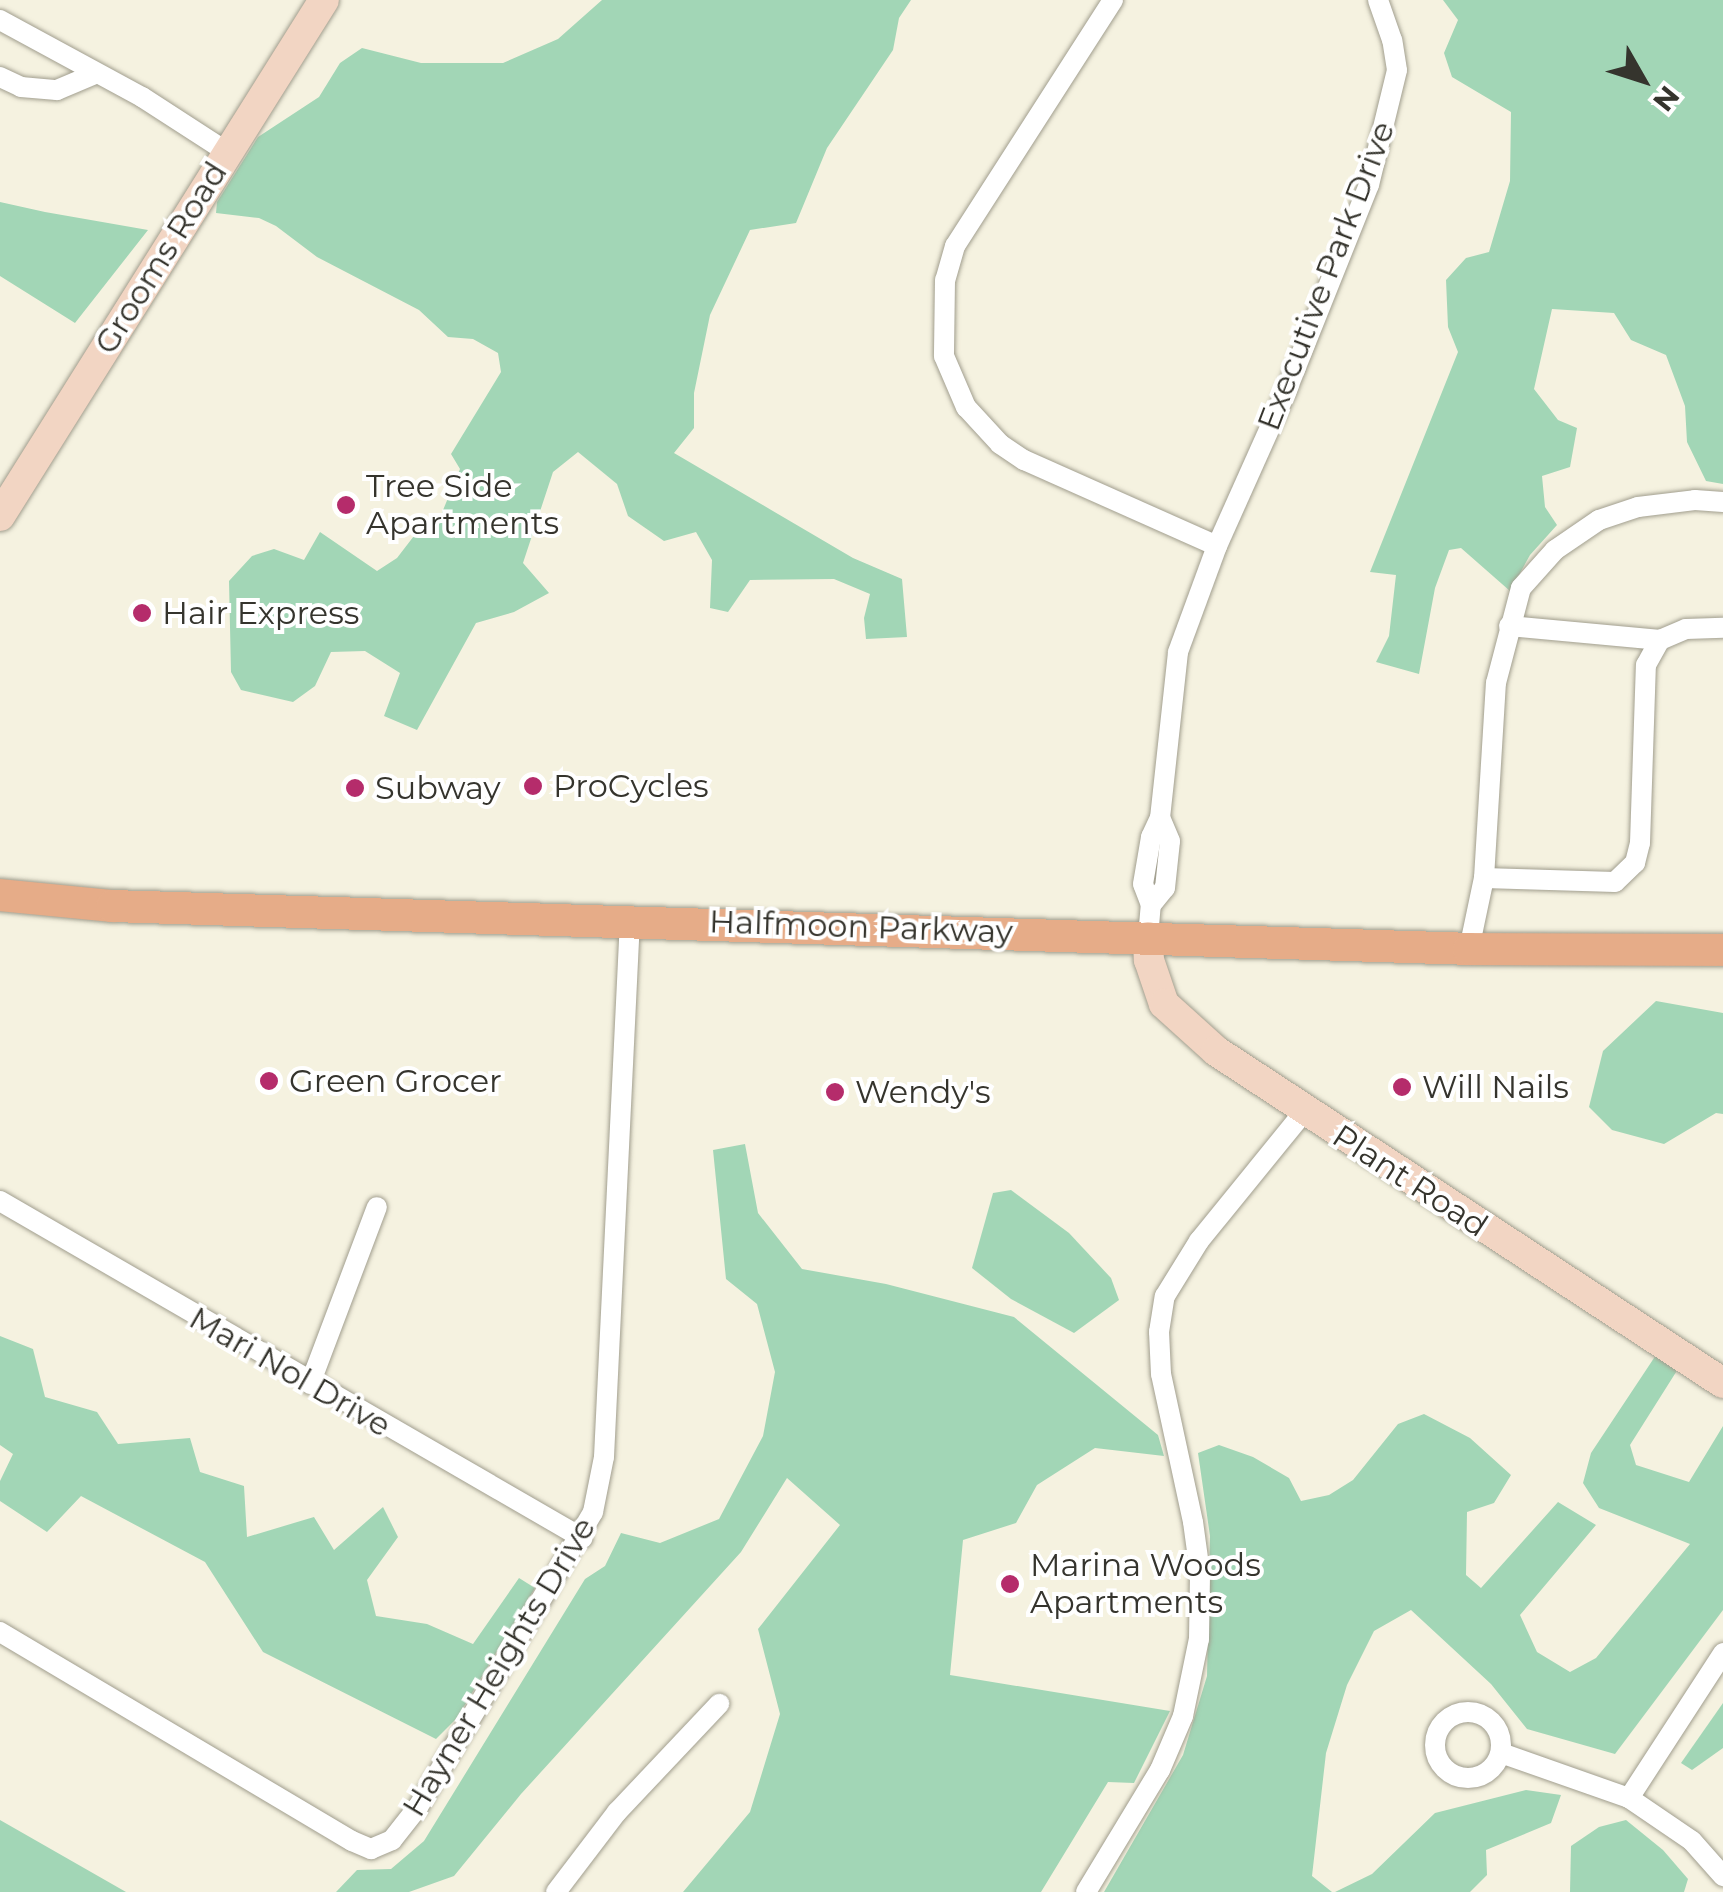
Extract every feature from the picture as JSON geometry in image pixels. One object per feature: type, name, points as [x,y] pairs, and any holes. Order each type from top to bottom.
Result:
[{"type":"main road","name":"Halfmoon Parkway","points":[[0,896],[112,906],[630,918],[1149,921],[1469,949],[1723,950]]},
{"type":"street","name":"Grooms Road","points":[[0,516],[324,0]]},
{"type":"street","points":[[1113,0],[955,246],[945,280],[944,356],[966,407],[1000,444],[1024,460],[1217,546]]},
{"type":"street","name":"Executive Park Drive","points":[[1149,921],[1144,884],[1151,837],[1160,818],[1178,652],[1217,546],[1286,392],[1369,184],[1397,70],[1378,0]]},
{"type":"street","points":[[0,20],[227,152]]},
{"type":"street","points":[[0,77],[21,88],[56,90],[97,73]]},
{"type":"street","points":[[1469,949],[1484,878],[1496,683],[1522,588],[1555,550],[1599,520],[1638,506],[1723,502]]},
{"type":"street","points":[[1509,626],[1660,640],[1686,628],[1723,628]]},
{"type":"street","points":[[1484,878],[1615,882],[1635,863],[1640,843],[1646,665],[1660,640]]},
{"type":"street","name":"Hayner Heights Drive","points":[[0,1632],[371,1849],[392,1840],[418,1807],[582,1538],[594,1512],[604,1456],[630,918]]},
{"type":"street","name":"Plant Road","points":[[1149,921],[1156,988],[1178,1019],[1304,1112],[1723,1383]]},
{"type":"street","points":[[1086,1892],[1160,1770],[1184,1716],[1199,1639],[1200,1573],[1193,1522],[1162,1374],[1159,1332],[1165,1296],[1199,1241],[1304,1112]]},
{"type":"street","name":"Mari Nol Drive","points":[[0,1201],[310,1384],[582,1538]]},
{"type":"street","points":[[310,1384],[377,1206]]},
{"type":"street","points":[[1629,1798],[1723,1653]]},
{"type":"street","points":[[556,1892],[616,1812],[720,1704]]},
{"type":"street","points":[[1501,1752],[1629,1798],[1692,1841],[1723,1876]]},
{"type":"green space","points":[[602,0],[911,0],[899,18],[893,50],[827,148],[796,223],[750,230],[710,315],[694,393],[694,428],[674,453],[853,558],[902,579],[907,637],[866,639],[864,618],[870,594],[834,579],[750,580],[728,612],[710,608],[712,560],[696,532],[664,541],[628,516],[617,484],[578,452],[553,472],[523,563],[549,593],[514,612],[476,623],[417,730],[384,716],[400,673],[365,651],[331,652],[315,686],[293,702],[241,690],[231,672],[229,581],[252,556],[274,549],[304,560],[320,532],[377,571],[397,558],[417,532],[441,515],[460,469],[451,454],[501,372],[498,353],[473,339],[448,337],[419,310],[317,257],[276,226],[259,218],[216,213],[217,202],[258,137],[319,97],[340,63],[362,48],[421,63],[503,63],[558,39]]},
{"type":"green space","points":[[1443,0],[1723,0],[1723,484],[1706,481],[1687,442],[1685,406],[1666,355],[1631,340],[1614,313],[1552,309],[1534,389],[1558,420],[1577,428],[1570,467],[1542,476],[1545,507],[1557,525],[1530,555],[1510,591],[1461,548],[1449,550],[1435,588],[1419,674],[1376,662],[1389,636],[1396,575],[1370,572],[1458,352],[1448,327],[1446,280],[1466,258],[1489,252],[1510,181],[1511,112],[1452,77],[1444,53],[1458,20]]},
{"type":"green space","points":[[0,202],[148,230],[75,323],[0,276]]},
{"type":"green space","points":[[1656,1001],[1723,1013],[1723,1114],[1716,1113],[1664,1144],[1612,1130],[1589,1107],[1603,1051]]},
{"type":"green space","points":[[745,1144],[758,1213],[802,1269],[886,1284],[1014,1317],[1158,1435],[1164,1456],[1095,1448],[1037,1485],[1016,1523],[963,1540],[950,1675],[1170,1711],[1134,1783],[1108,1782],[1041,1892],[683,1892],[750,1812],[780,1714],[758,1629],[840,1525],[787,1478],[741,1552],[521,1794],[454,1876],[409,1892],[336,1892],[357,1870],[391,1869],[424,1841],[585,1579],[605,1566],[621,1533],[660,1543],[719,1519],[763,1436],[775,1372],[757,1304],[726,1279],[713,1150]]},
{"type":"green space","points":[[1011,1190],[1069,1233],[1111,1278],[1119,1300],[1074,1333],[1011,1299],[972,1268],[993,1193]]},
{"type":"green space","points":[[0,1336],[33,1349],[45,1397],[97,1412],[118,1444],[190,1438],[200,1472],[244,1486],[247,1537],[314,1517],[334,1550],[383,1507],[398,1537],[367,1580],[376,1616],[427,1624],[473,1644],[519,1578],[535,1588],[457,1718],[436,1739],[263,1652],[205,1562],[81,1496],[47,1532],[0,1501],[0,1481],[13,1454],[0,1445]]},
{"type":"green space","points":[[1656,1355],[1678,1369],[1630,1445],[1636,1465],[1689,1482],[1723,1426],[1723,1610],[1615,1754],[1527,1729],[1491,1684],[1411,1610],[1374,1631],[1347,1685],[1326,1753],[1312,1876],[1332,1892],[1104,1892],[1183,1755],[1207,1676],[1210,1536],[1198,1453],[1219,1445],[1253,1457],[1289,1478],[1301,1501],[1329,1495],[1353,1480],[1398,1424],[1424,1414],[1470,1438],[1511,1475],[1494,1503],[1467,1512],[1466,1575],[1481,1588],[1558,1502],[1596,1525],[1520,1615],[1537,1652],[1570,1672],[1596,1658],[1690,1544],[1599,1508],[1583,1483],[1591,1453]]},
{"type":"green space","points":[[1723,1703],[1723,1748],[1692,1770],[1681,1763]]},
{"type":"green space","points":[[1526,1790],[1561,1795],[1551,1823],[1486,1850],[1487,1875],[1470,1892],[1335,1892],[1372,1874],[1435,1813]]},
{"type":"green space","points":[[0,1820],[126,1892],[0,1892]]},
{"type":"green space","points":[[1626,1820],[1663,1850],[1688,1879],[1684,1892],[1570,1892],[1571,1846],[1599,1827]]},
{"type":"place","name":"Tree Side Apartments","points":[[346,505]]},
{"type":"place","name":"Hair Express","points":[[142,613]]},
{"type":"place","name":"ProCycles","points":[[533,786]]},
{"type":"place","name":"Subway","points":[[355,788]]},
{"type":"place","name":"Green Grocer","points":[[269,1081]]},
{"type":"place","name":"Will Nails","points":[[1402,1087]]},
{"type":"place","name":"Wendy's","points":[[835,1092]]},
{"type":"place","name":"Marina Woods Apartments","points":[[1010,1584]]}]
